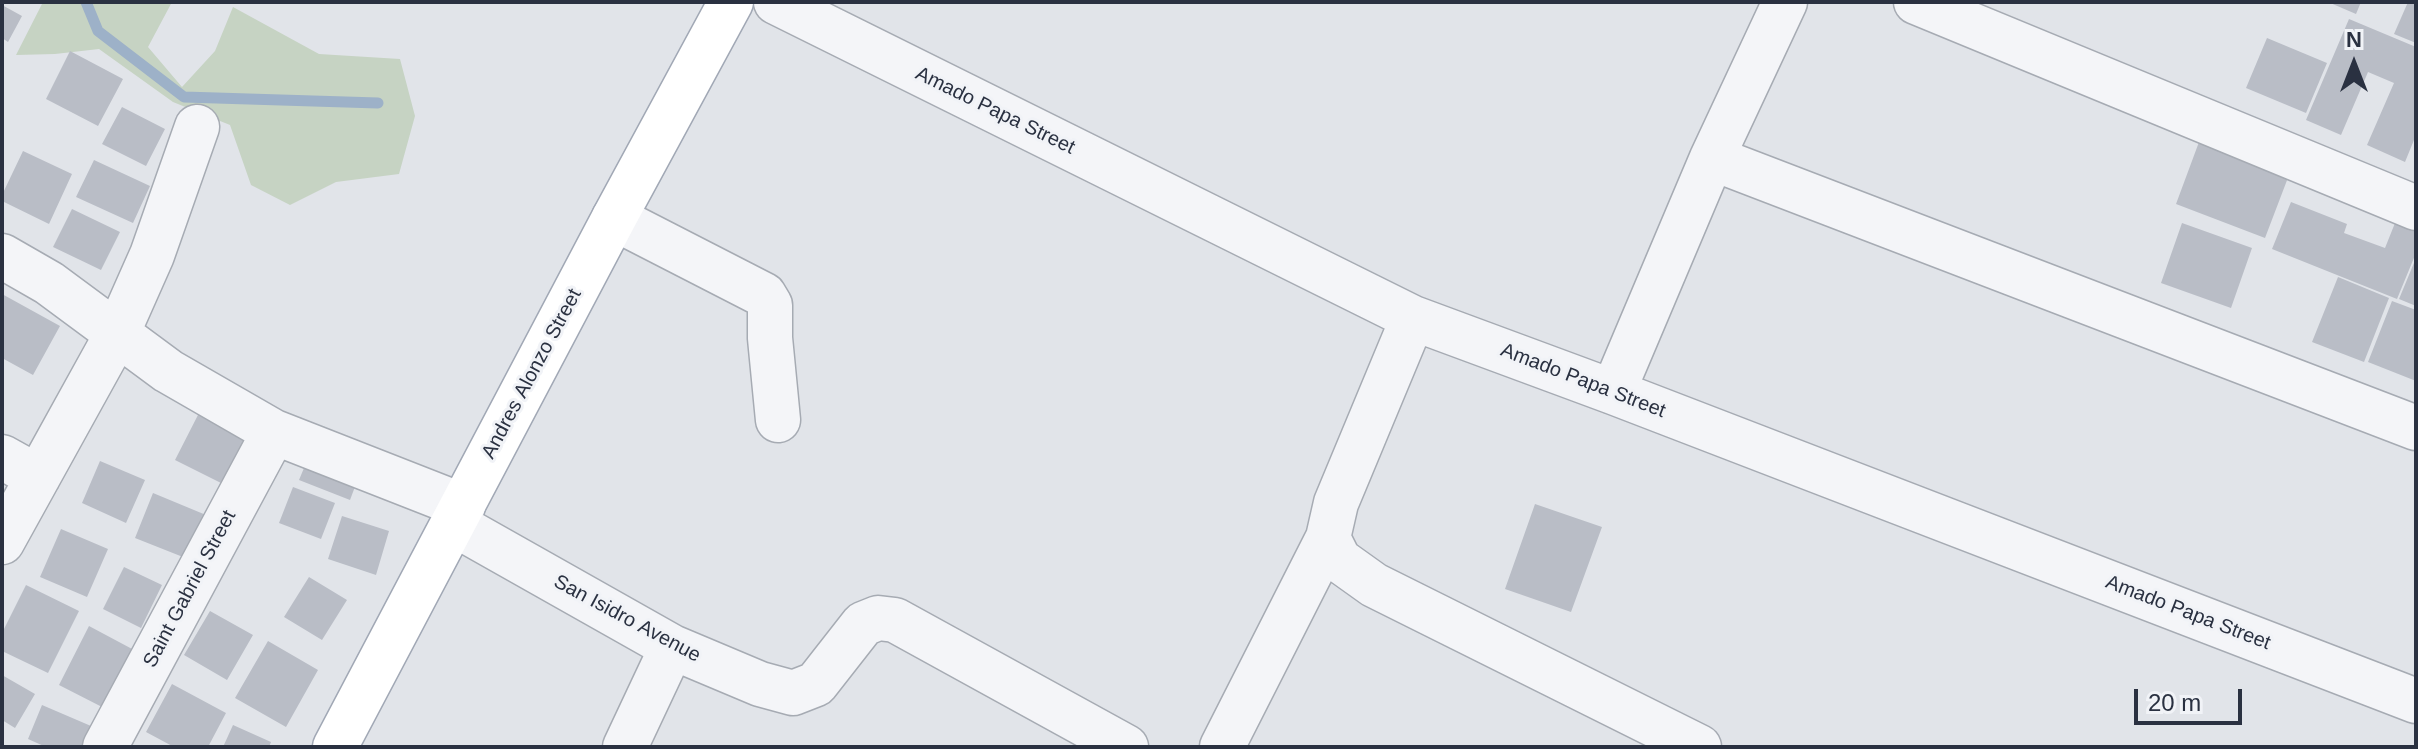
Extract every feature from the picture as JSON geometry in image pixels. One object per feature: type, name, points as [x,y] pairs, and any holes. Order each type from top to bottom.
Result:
[{"type":"main road","name":"Andres Alonzo Street","points":[[335,747],[731,2]]},
{"type":"street","name":"Amado Papa Street","points":[[776,2],[1413,318],[2416,701]]},
{"type":"street","points":[[1613,392],[1712,158],[1785,2]]},
{"type":"street","points":[[1916,2],[2416,208]]},
{"type":"street","points":[[2,542],[20,467],[117,334],[152,255],[197,127]]},
{"type":"street","points":[[1712,158],[2416,428]]},
{"type":"street","points":[[614,218],[764,295],[770,305],[778,420]]},
{"type":"street","name":"San Isidro Avenue","points":[[2,256],[49,283],[168,371],[274,432],[459,515],[672,647],[760,684],[793,693],[816,684],[863,624],[878,618],[895,620],[1126,747]]},
{"type":"street","points":[[1222,747],[1328,538],[1336,503],[1413,318]]},
{"type":"street","name":"Saint Gabriel Street","points":[[105,747],[274,432]]},
{"type":"street","points":[[1328,538],[1339,560],[1374,585],[1699,747]]},
{"type":"street","points":[[625,747],[672,647]]},
{"type":"green space","points":[[43,2],[172,2],[148,47],[182,87],[215,51],[233,7],[319,54],[400,59],[415,116],[399,174],[336,182],[290,205],[251,185],[230,125],[173,102],[99,49],[16,55]]},
{"type":"building","points":[[2328,2],[2361,2],[2356,14]]},
{"type":"building","points":[[2408,2],[2416,2],[2416,43],[2394,34]]},
{"type":"building","points":[[2,5],[22,16],[8,42],[2,38]]},
{"type":"building","points":[[2349,19],[2416,47],[2416,135],[2405,162],[2367,145],[2394,83],[2368,72],[2341,135],[2306,120]]},
{"type":"building","points":[[2267,38],[2327,63],[2306,113],[2246,88]]},
{"type":"building","points":[[70,51],[123,79],[98,126],[46,99]]},
{"type":"building","points":[[122,107],[165,129],[146,166],[102,144]]},
{"type":"building","points":[[2199,142],[2289,175],[2265,238],[2176,204]]},
{"type":"building","points":[[23,151],[72,174],[49,224],[2,201]]},
{"type":"building","points":[[94,160],[150,186],[133,223],[76,197]]},
{"type":"building","points":[[2291,202],[2347,224],[2344,233],[2385,248],[2399,213],[2416,220],[2416,253],[2397,299],[2272,249]]},
{"type":"building","points":[[72,209],[120,232],[101,270],[53,247]]},
{"type":"building","points":[[2182,223],[2252,248],[2231,308],[2161,283]]},
{"type":"building","points":[[2416,258],[2416,306],[2399,299]]},
{"type":"building","points":[[2338,277],[2389,298],[2364,362],[2312,342]]},
{"type":"building","points":[[2,294],[60,326],[33,375],[2,358]]},
{"type":"building","points":[[2392,301],[2416,310],[2416,381],[2368,362]]},
{"type":"building","points":[[199,413],[247,437],[223,484],[175,460]]},
{"type":"building","points":[[309,456],[359,476],[350,500],[299,480]]},
{"type":"building","points":[[100,461],[145,480],[126,523],[82,503]]},
{"type":"building","points":[[293,487],[335,503],[321,539],[279,523]]},
{"type":"building","points":[[153,493],[206,515],[188,559],[135,538]]},
{"type":"building","points":[[1535,504],[1602,527],[1571,612],[1505,589]]},
{"type":"building","points":[[342,516],[389,531],[376,575],[328,559]]},
{"type":"building","points":[[61,529],[108,549],[87,597],[40,577]]},
{"type":"building","points":[[124,567],[162,585],[141,628],[103,609]]},
{"type":"building","points":[[309,577],[347,600],[322,640],[284,617]]},
{"type":"building","points":[[26,585],[79,611],[48,673],[2,651],[2,633]]},
{"type":"building","points":[[210,611],[253,635],[227,680],[184,655]]},
{"type":"building","points":[[89,626],[134,650],[104,708],[59,685]]},
{"type":"building","points":[[268,641],[318,670],[286,727],[235,698]]},
{"type":"building","points":[[2,675],[35,694],[15,728],[2,720]]},
{"type":"building","points":[[172,684],[226,713],[208,747],[174,747],[146,732]]},
{"type":"building","points":[[42,705],[91,726],[83,747],[46,747],[28,739]]},
{"type":"building","points":[[233,725],[271,742],[269,747],[223,747]]},
{"type":"waterway","points":[[86,2],[98,31],[184,97],[378,103]]}]
